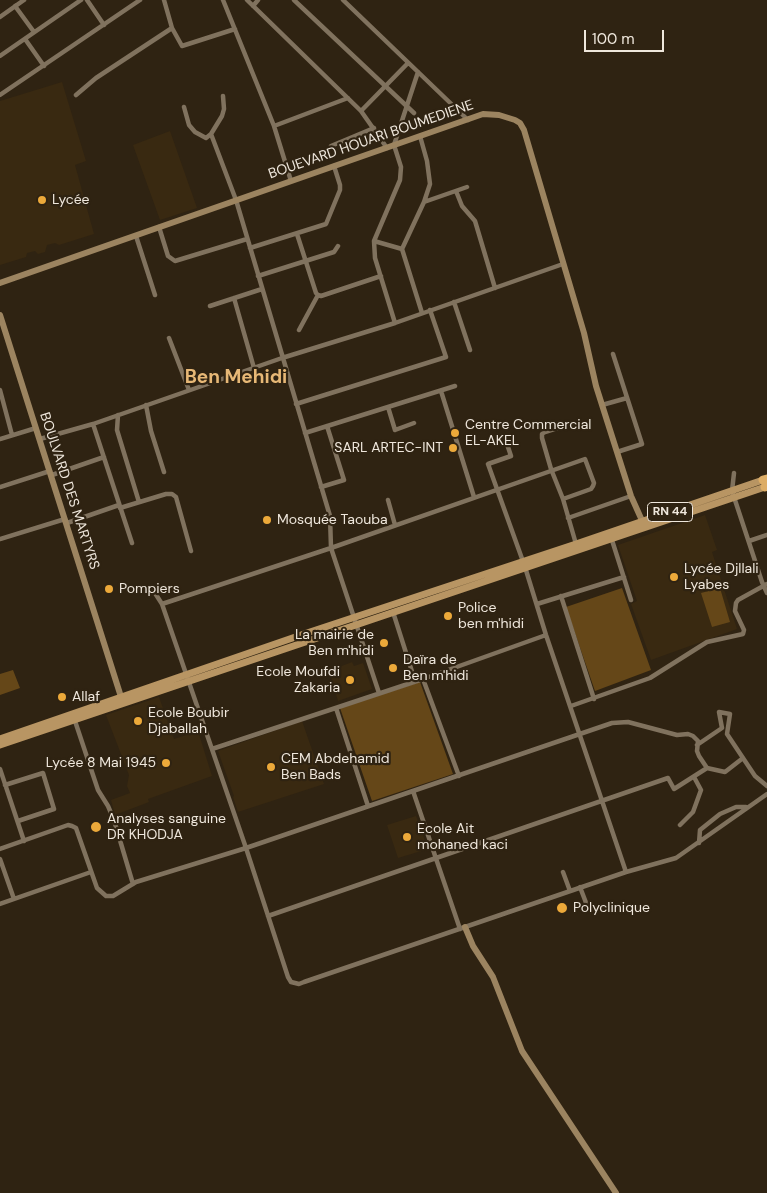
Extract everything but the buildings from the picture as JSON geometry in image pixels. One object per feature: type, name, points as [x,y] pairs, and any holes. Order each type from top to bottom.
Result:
[{"type":"main road","name":"RN 44","points":[[0,739],[123,700],[765,483]]},
{"type":"main road","name":"RN 44","points":[[355,621],[393,612],[524,565]]},
{"type":"main road","name":"RN 44","points":[[0,745],[75,720],[123,700]]},
{"type":"street","points":[[0,16],[24,0]]},
{"type":"street","points":[[0,56],[81,0]]},
{"type":"street","points":[[87,0],[104,25]]},
{"type":"street","points":[[0,95],[140,0]]},
{"type":"street","points":[[164,0],[172,28],[182,46],[235,29]]},
{"type":"street","points":[[223,0],[274,126],[291,181]]},
{"type":"street","points":[[247,0],[361,111],[391,146],[401,167],[400,180],[374,241],[375,258],[395,322]]},
{"type":"street","points":[[253,6],[258,0]]},
{"type":"street","points":[[294,0],[414,114]]},
{"type":"street","points":[[343,0],[468,120]]},
{"type":"street","points":[[15,6],[34,32]]},
{"type":"street","points":[[76,95],[96,78],[172,28]]},
{"type":"street","points":[[24,39],[44,66]]},
{"type":"street","points":[[361,111],[408,63]]},
{"type":"street","points":[[391,146],[418,72]]},
{"type":"street","points":[[184,107],[189,125],[195,132],[206,138],[211,134],[224,109],[223,96]]},
{"type":"street","points":[[274,126],[348,98]]},
{"type":"street","name":"BOUEVARD HOUARI BOUMEDIENE","points":[[0,283],[483,114],[499,115],[515,120],[520,123],[524,130],[584,333],[596,386],[631,496],[643,524]]},
{"type":"street","points":[[331,146],[374,128]]},
{"type":"street","points":[[211,134],[236,200],[330,516],[331,548],[380,693]]},
{"type":"street","points":[[420,136],[430,184],[424,202],[402,249],[422,313]]},
{"type":"street","points":[[250,248],[322,226],[328,221],[340,190],[334,166]]},
{"type":"street","points":[[424,202],[467,187]]},
{"type":"street","points":[[456,191],[462,206],[475,222],[495,288]]},
{"type":"street","points":[[160,227],[168,256],[175,261],[247,239]]},
{"type":"street","points":[[297,234],[318,295]]},
{"type":"street","points":[[136,236],[155,295]]},
{"type":"street","points":[[374,241],[402,249]]},
{"type":"street","points":[[258,276],[334,252],[338,246]]},
{"type":"street","points":[[40,440],[93,424],[282,358],[422,313],[563,264]]},
{"type":"street","points":[[318,295],[321,296],[381,276]]},
{"type":"street","points":[[210,306],[262,289]]},
{"type":"street","points":[[299,330],[318,295]]},
{"type":"street","points":[[234,298],[254,368]]},
{"type":"street","points":[[454,302],[470,350]]},
{"type":"street","points":[[296,404],[446,357],[430,310]]},
{"type":"street","name":"BOULVARD DES MARTYRS","points":[[0,315],[2,328],[51,473],[123,700]]},
{"type":"street","points":[[170,338],[189,390]]},
{"type":"street","points":[[613,354],[642,444],[617,452]]},
{"type":"street","points":[[304,433],[455,386]]},
{"type":"street","points":[[0,390],[2,407],[12,435]]},
{"type":"street","points":[[442,391],[474,497]]},
{"type":"street","points":[[602,405],[627,398]]},
{"type":"street","points":[[146,406],[151,431],[164,472]]},
{"type":"street","points":[[388,407],[395,430],[414,423]]},
{"type":"street","points":[[118,415],[117,430],[139,502]]},
{"type":"street","points":[[573,423],[542,434],[551,470],[563,498],[577,547]]},
{"type":"street","points":[[93,424],[132,543]]},
{"type":"street","points":[[321,487],[344,480],[327,426]]},
{"type":"street","points":[[0,439],[36,428]]},
{"type":"street","points":[[507,444],[511,456],[488,464],[524,565],[626,872]]},
{"type":"street","points":[[0,487],[104,457]]},
{"type":"street","points":[[162,604],[331,548],[585,459],[594,483],[593,486],[591,489],[563,498]]},
{"type":"street","points":[[734,474],[733,494],[767,593]]},
{"type":"street","points":[[0,539],[166,494],[172,494],[176,497],[191,551]]},
{"type":"street","points":[[568,518],[631,496]]},
{"type":"street","points":[[388,500],[395,525]]},
{"type":"street","points":[[749,541],[767,535]]},
{"type":"street","points":[[611,536],[631,600]]},
{"type":"street","points":[[537,604],[624,577]]},
{"type":"street","points":[[571,706],[650,678],[707,642],[743,634],[744,630],[735,612],[736,603],[765,585]]},
{"type":"street","points":[[154,590],[162,604],[188,678],[291,982],[298,984],[580,887],[676,858],[767,794]]},
{"type":"street","points":[[561,596],[594,699]]},
{"type":"street","points":[[393,612],[415,681]]},
{"type":"street","points":[[212,749],[415,681],[546,634]]},
{"type":"street","points":[[423,678],[459,776]]},
{"type":"street","points":[[336,708],[368,806]]},
{"type":"street","points":[[697,745],[722,728],[719,712],[730,714],[727,734],[755,776],[767,786]]},
{"type":"street","points":[[75,720],[98,790],[114,820],[133,884]]},
{"type":"street","points":[[0,849],[68,825],[72,826],[76,828],[97,888],[106,896],[113,896],[133,884],[246,848],[612,723],[628,722],[677,735],[688,734],[698,741],[699,756],[708,768],[725,772],[743,758]]},
{"type":"street","points":[[268,916],[668,778],[674,789],[708,768]]},
{"type":"street","points":[[0,769],[24,841]]},
{"type":"street","points":[[6,785],[43,773],[54,809],[18,821]]},
{"type":"street","points":[[680,825],[693,812],[701,790],[694,777]]},
{"type":"street","points":[[412,791],[435,858],[463,928],[493,977],[522,1051],[616,1193]]},
{"type":"street","points":[[699,843],[700,830],[720,814],[736,807],[746,807]]},
{"type":"street","points":[[0,859],[14,899]]},
{"type":"street","points":[[0,904],[91,872]]},
{"type":"street","points":[[563,872],[570,891]]},
{"type":"street","points":[[580,887],[588,908]]},
{"type":"shaded area","name":"Lycée","points":[[62,82],[86,161],[75,165],[94,234],[59,245],[55,243],[47,245],[45,252],[38,254],[35,251],[27,253],[26,257],[0,265],[0,101]]},
{"type":"shaded area","points":[[170,131],[197,208],[160,220],[133,145]]},
{"type":"shaded area","name":"Lycée Djllali Lyabes","points":[[705,515],[717,550],[712,552],[737,629],[651,660],[631,604],[637,601],[618,545]]},
{"type":"shaded area","points":[[622,588],[651,670],[595,691],[566,607]]},
{"type":"shaded area","points":[[720,588],[730,622],[712,627],[701,593]]},
{"type":"shaded area","name":"Ecole Moufdi Zakaria","points":[[352,662],[354,666],[363,663],[372,689],[338,701],[329,671]]},
{"type":"shaded area","points":[[13,670],[20,688],[0,695],[0,674]]},
{"type":"shaded area","points":[[420,682],[453,774],[372,801],[340,708]]},
{"type":"shaded area","name":"Lycée 8 Mai 1945","points":[[159,697],[174,739],[198,731],[212,776],[148,799],[149,802],[115,815],[111,800],[130,793],[127,786],[129,775],[106,715]]},
{"type":"shaded area","name":"CEM Abdehamid Ben Bads","points":[[302,721],[324,784],[238,812],[218,751]]},
{"type":"shaded area","name":"Ecole Ait mohaned kaci","points":[[416,816],[428,849],[398,858],[387,825]]},
{"type":"place","name":"Lycée","points":[[42,200]]},
{"type":"place","name":"Centre Commercial EL-AKEL","points":[[455,433]]},
{"type":"place","name":"SARL ARTEC-INT","points":[[453,448]]},
{"type":"place","name":"Mosquée Taouba","points":[[267,520]]},
{"type":"place","name":"Lycée Djllali Lyabes","points":[[674,577]]},
{"type":"place","name":"Pompiers","points":[[109,589]]},
{"type":"place","name":"Police ben m'hidi","points":[[448,616]]},
{"type":"place","name":"La mairie de Ben m'hidi","points":[[384,643]]},
{"type":"place","name":"Daïra de Ben m'hidi","points":[[393,668]]},
{"type":"place","name":"Ecole Moufdi Zakaria","points":[[350,680]]},
{"type":"place","name":"Allaf","points":[[62,697]]},
{"type":"place","name":"Ecole Boubir Djaballah","points":[[138,721]]},
{"type":"place","name":"Lycée 8 Mai 1945","points":[[166,763]]},
{"type":"place","name":"CEM Abdehamid Ben Bads","points":[[271,767]]},
{"type":"place","name":"Analyses sanguine DR KHODJA","points":[[96,827]]},
{"type":"place","name":"Ecole Ait mohaned kaci","points":[[407,837]]},
{"type":"place","name":"Polyclinique","points":[[562,908]]},
{"type":"district","name":"Ben Mehidi","points":[[236,378]]}]
